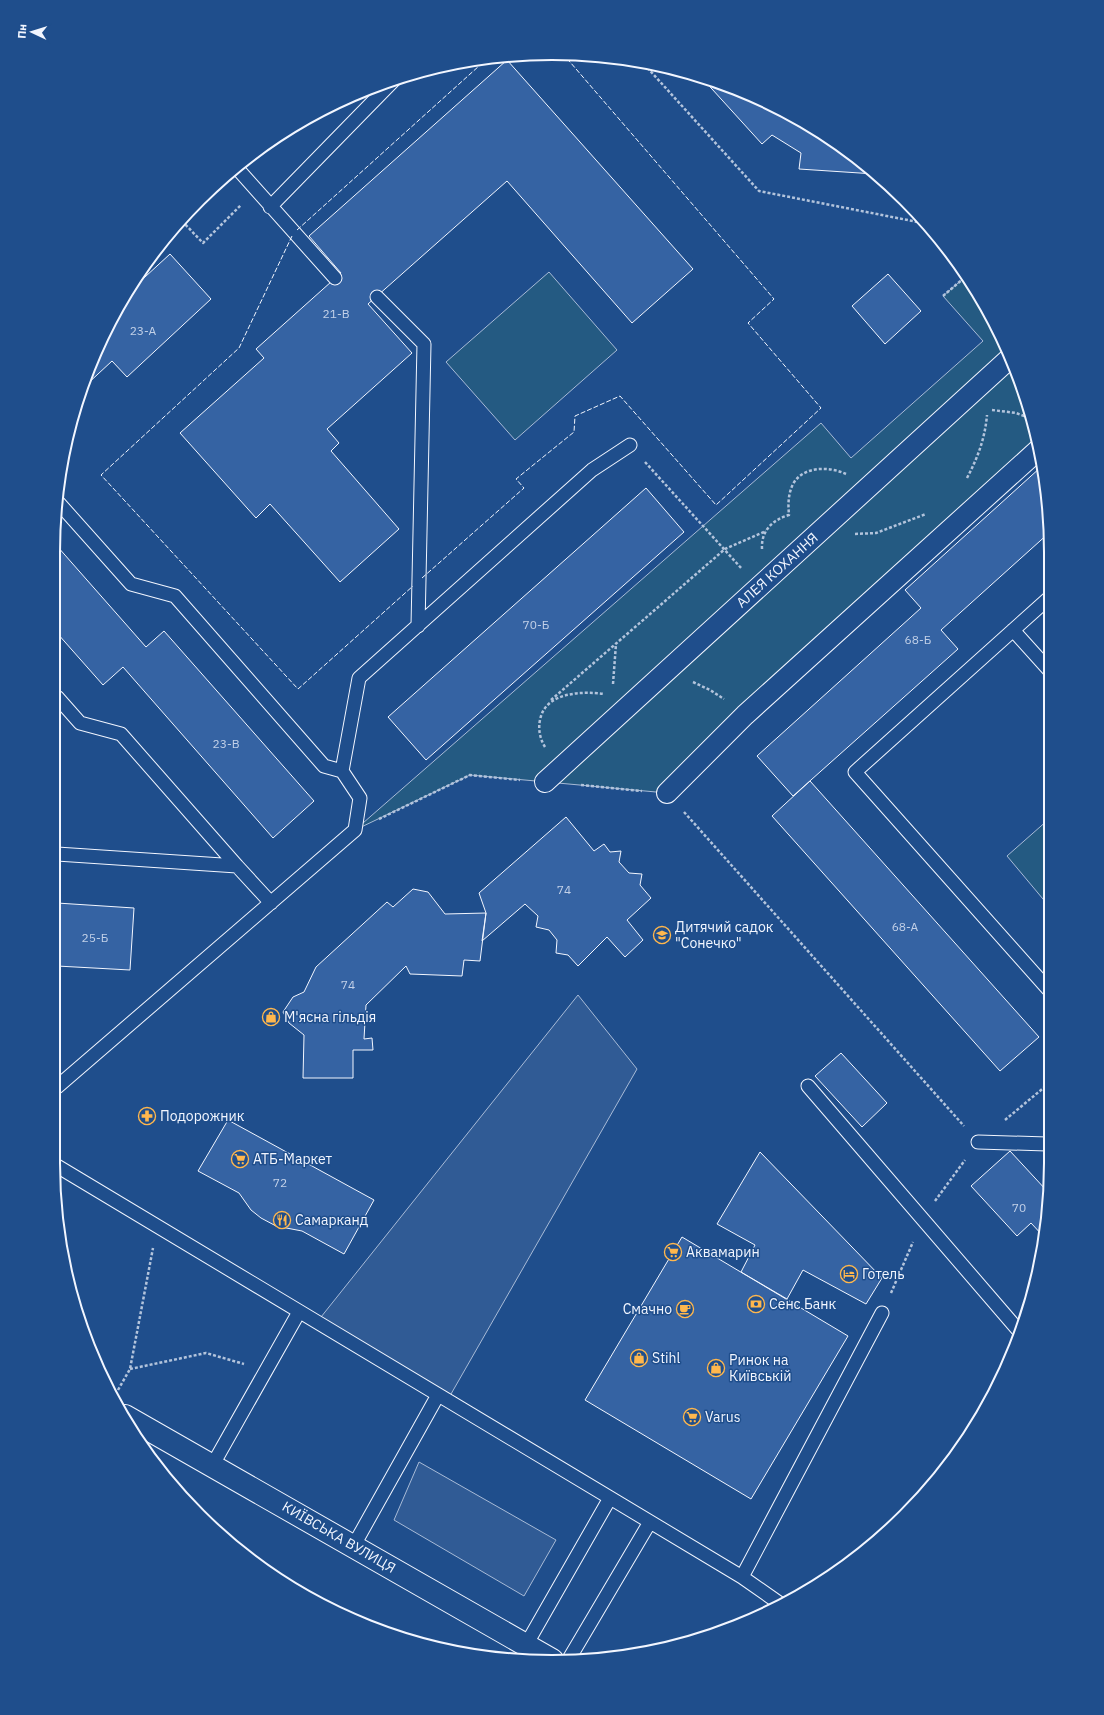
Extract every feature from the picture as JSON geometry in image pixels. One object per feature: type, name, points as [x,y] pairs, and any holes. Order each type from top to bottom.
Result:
[{"type":"main road","name":"КИЇВСЬКА ВУЛИЦЯ","points":[[133,1421],[354,1545],[543,1655]]},
{"type":"street","name":"АЛЕЯ КОХАННЯ","points":[[545,782],[1006,362]]},
{"type":"street","points":[[667,793],[745,715],[1034,453]]},
{"type":"lane","points":[[270,206],[385,89]]},
{"type":"lane","points":[[240,172],[335,278]]},
{"type":"lane","points":[[377,297],[424,344],[418,626]]},
{"type":"lane","points":[[342,771],[359,678],[592,470],[630,445]]},
{"type":"lane","points":[[60,1084],[355,830],[360,798],[342,771],[324,766],[175,596],[130,584],[62,506]]},
{"type":"lane","points":[[1044,602],[855,772],[1044,984]]},
{"type":"lane","points":[[1013,630],[1044,664]]},
{"type":"lane","points":[[60,700],[80,723],[121,734],[271,903]]},
{"type":"lane","points":[[60,854],[237,866]]},
{"type":"lane","points":[[808,1086],[1016,1327]]},
{"type":"lane","points":[[978,1142],[1044,1144]]},
{"type":"lane","points":[[60,1168],[650,1522],[742,1578],[776,1601]]},
{"type":"lane","points":[[212,1466],[299,1312]]},
{"type":"lane","points":[[742,1578],[882,1313]]},
{"type":"lane","points":[[354,1545],[438,1395]]},
{"type":"lane","points":[[526,1645],[610,1498]]},
{"type":"lane","points":[[572,1654],[650,1522]]},
{"type":"path","points":[[649,69],[759,191],[916,222]]},
{"type":"path","points":[[185,224],[203,243],[256,190]]},
{"type":"path","points":[[943,296],[962,280]]},
{"type":"path","points":[[966,480],[978,457],[985,433],[988,410]]},
{"type":"path","points":[[630,445],[725,549],[766,580]]},
{"type":"path","points":[[766,580],[766,564],[762,543],[766,531],[771,523],[789,515],[789,494],[793,484],[799,476],[812,470],[825,468],[836,470],[846,474],[862,493]]},
{"type":"path","points":[[822,530],[847,535],[876,533],[930,512]]},
{"type":"path","points":[[547,704],[725,549],[766,531]]},
{"type":"path","points":[[613,687],[616,644]]},
{"type":"path","points":[[355,830],[470,775],[667,793],[978,1142]]},
{"type":"path","points":[[882,1313],[923,1219],[978,1142],[1044,1087]]},
{"type":"path","points":[[117,1392],[130,1369],[157,1226]]},
{"type":"path","points":[[130,1369],[206,1353],[266,1370]]},
{"type":"shaded area","points":[[549,272],[617,350],[515,440],[446,362]]},
{"type":"shaded area","points":[[962,280],[978,306],[1007,364],[1018,394],[1034,453],[667,793],[470,775],[355,830],[821,423],[851,458],[983,341],[943,296]]},
{"type":"shaded area","points":[[1044,823],[1044,900],[1007,856]]},
{"type":"shaded area","points":[[578,995],[637,1069],[447,1401],[317,1322]]},
{"type":"shaded area","points":[[419,1462],[556,1540],[524,1596],[394,1520]]},
{"type":"building","points":[[504,62],[509,62],[693,269],[632,323],[507,181],[368,304],[412,353],[327,429],[339,443],[331,451],[399,529],[340,582],[270,504],[256,518],[180,433],[264,358],[256,349],[341,273],[309,236]]},
{"type":"building","points":[[709,86],[740,97],[798,126],[825,143],[866,173],[799,169],[801,153],[772,135],[762,144]]},
{"type":"building","points":[[170,254],[211,299],[127,377],[112,361],[91,381],[111,334],[143,278]]},
{"type":"building","points":[[888,274],[921,311],[885,344],[852,306]]},
{"type":"building","points":[[1037,470],[1044,538],[941,630],[958,649],[793,796],[757,756],[921,608],[905,590]]},
{"type":"building","points":[[646,488],[684,532],[426,760],[388,717]]},
{"type":"building","points":[[60,549],[146,647],[164,631],[314,801],[273,838],[123,667],[103,685],[60,636]]},
{"type":"building","points":[[810,781],[1039,1037],[1000,1071],[772,816]]},
{"type":"building","points":[[566,817],[594,851],[604,844],[610,852],[621,851],[619,862],[629,873],[642,874],[640,885],[651,898],[627,920],[643,940],[625,957],[607,937],[578,966],[568,955],[556,953],[557,940],[549,930],[536,927],[538,916],[525,904],[482,941],[486,913],[479,893]]},
{"type":"building","points":[[413,889],[428,892],[445,914],[486,913],[480,961],[464,960],[462,976],[410,974],[406,966],[366,1005],[364,1039],[372,1038],[373,1050],[353,1050],[353,1078],[303,1078],[304,1035],[289,1023],[283,1012],[293,997],[304,992],[316,967],[387,902],[393,907]]},
{"type":"building","points":[[60,903],[134,908],[130,970],[60,966]]},
{"type":"building","points":[[841,1053],[887,1103],[862,1127],[815,1076]]},
{"type":"building","points":[[228,1120],[374,1200],[344,1254],[302,1231],[276,1226],[261,1218],[251,1210],[239,1193],[198,1171]]},
{"type":"building","points":[[1010,1151],[1043,1187],[1039,1232],[1031,1223],[1017,1236],[971,1186]]},
{"type":"building","points":[[760,1152],[882,1278],[866,1304],[803,1270],[787,1299],[741,1272],[755,1245],[717,1224]]},
{"type":"building","name":"Ринок на Київській","points":[[682,1237],[848,1336],[751,1499],[585,1400]]},
{"type":"fence","points":[[422,578],[524,488],[516,479],[574,432],[575,416],[620,396],[716,505],[821,408],[748,323],[774,299],[569,61]]},
{"type":"fence","points":[[297,230],[480,65]]},
{"type":"fence","points":[[292,236],[239,348],[101,475],[298,689],[413,586]]},
{"type":"place","name":"Дитячий садок \"Сонечко\"","points":[[662,935]]},
{"type":"place","name":"М'ясна гільдія","points":[[271,1017]]},
{"type":"place","name":"Подорожник","points":[[147,1116]]},
{"type":"place","name":"АТБ-Маркет","points":[[240,1159]]},
{"type":"place","name":"Самарканд","points":[[282,1220]]},
{"type":"place","name":"Аквамарин","points":[[673,1252]]},
{"type":"place","name":"Готель","points":[[849,1274]]},
{"type":"place","name":"Сенс Банк","points":[[756,1304]]},
{"type":"place","name":"Смачно","points":[[685,1309]]},
{"type":"place","name":"Stihl","points":[[639,1358]]},
{"type":"place","name":"Ринок на Київській","points":[[716,1368]]},
{"type":"place","name":"Varus","points":[[692,1417]]}]
